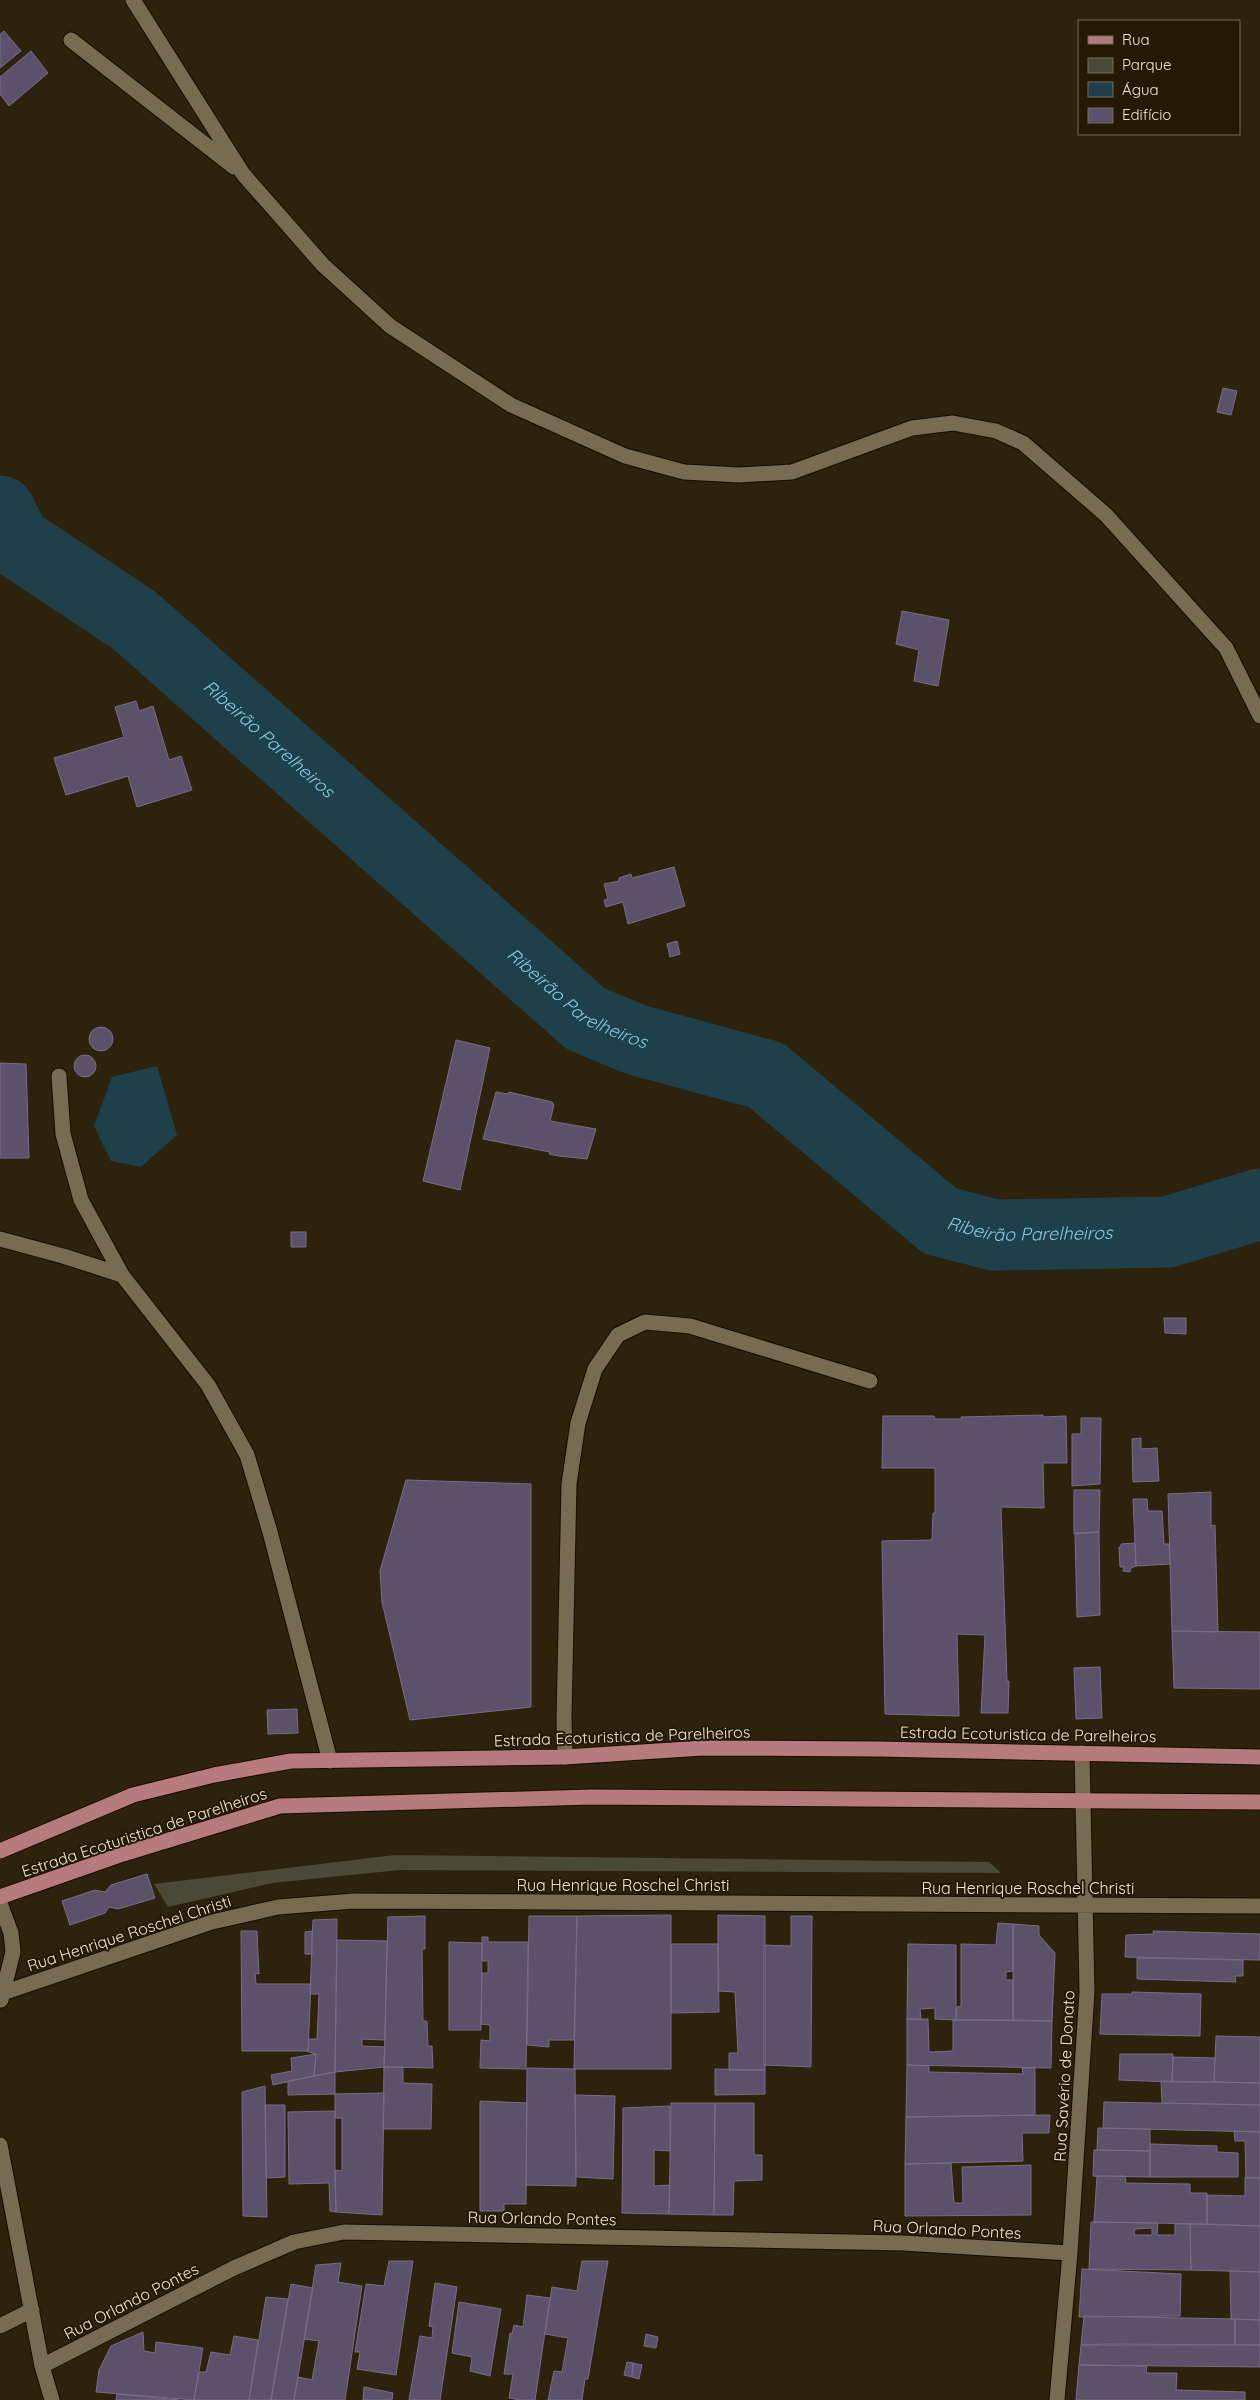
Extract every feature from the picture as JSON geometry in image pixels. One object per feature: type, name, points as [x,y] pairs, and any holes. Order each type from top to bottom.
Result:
[{"type":"main road","name":"Estrada Ecoturistica de Parelheiros","points":[[0,1851],[133,1795],[214,1775],[291,1761],[565,1756],[703,1748],[888,1749],[1260,1757]]},
{"type":"main road","name":"Estrada Ecoturistica de Parelheiros","points":[[0,1897],[123,1854],[280,1806],[591,1797],[1260,1802]]},
{"type":"street","points":[[133,0],[243,174],[324,265],[390,326],[511,405],[626,456],[684,472],[739,475],[792,472],[912,428],[953,423],[996,431],[1023,444],[1106,514],[1226,648],[1260,716]]},
{"type":"street","points":[[71,40],[243,174]]},
{"type":"street","points":[[59,1076],[63,1134],[81,1200],[122,1276],[208,1385],[247,1455],[270,1532],[330,1761]]},
{"type":"street","points":[[0,1239],[63,1256],[122,1276]]},
{"type":"street","points":[[565,1756],[564,1718],[569,1484],[578,1423],[595,1369],[618,1335],[645,1322],[690,1326],[870,1381]]},
{"type":"street","name":"Rua Savério de Donato","points":[[1057,2400],[1070,2253],[1087,1992],[1087,1906],[1082,1800],[1082,1753]]},
{"type":"street","name":"Rua Henrique Roschel Christi","points":[[1,1997],[212,1922],[278,1907],[344,1902],[1260,1906]]},
{"type":"street","points":[[0,1903],[11,1933],[13,1952],[1,1997]]},
{"type":"street","points":[[0,2145],[42,2366],[52,2400]]},
{"type":"street","name":"Rua Orlando Pontes","points":[[42,2366],[234,2268],[294,2242],[344,2232],[860,2242],[974,2246],[1070,2253]]},
{"type":"street","points":[[0,2326],[32,2310]]},
{"type":"green space","points":[[395,1855],[989,1862],[1001,1873],[400,1870],[272,1883],[168,1907],[154,1884]]},
{"type":"water","points":[[157,1066],[177,1135],[141,1167],[111,1161],[94,1126],[112,1077]]},
{"type":"building","points":[[4,31],[21,51],[0,68],[0,34]]},
{"type":"building","points":[[31,51],[48,73],[9,106],[0,94],[0,77]]},
{"type":"building","points":[[1223,388],[1237,391],[1231,415],[1217,412]]},
{"type":"building","points":[[902,611],[949,620],[938,686],[914,681],[919,650],[896,644]]},
{"type":"building","points":[[136,701],[139,711],[153,706],[169,760],[181,756],[192,790],[137,807],[128,776],[66,795],[54,758],[124,737],[115,707]]},
{"type":"building","points":[[674,867],[685,906],[628,924],[623,902],[606,907],[604,900],[608,899],[604,884],[619,881],[619,878],[631,874],[632,878]]},
{"type":"building","points":[[677,941],[680,954],[670,957],[667,944]]},
{"type":"building","points":[[101,1027],[109,1031],[113,1039],[109,1047],[101,1051],[93,1047],[89,1039],[93,1031]]},
{"type":"building","points":[[456,1040],[490,1048],[460,1190],[423,1181]]},
{"type":"building","points":[[85,1055],[93,1058],[96,1066],[93,1074],[85,1077],[77,1074],[74,1066],[77,1058]]},
{"type":"building","points":[[0,1063],[26,1064],[29,1158],[0,1158]]},
{"type":"building","points":[[496,1092],[508,1094],[509,1092],[552,1102],[554,1105],[550,1121],[596,1129],[587,1159],[559,1156],[549,1154],[550,1152],[483,1139]]},
{"type":"building","points":[[291,1232],[306,1232],[306,1247],[291,1247]]},
{"type":"building","points":[[1164,1318],[1186,1318],[1186,1334],[1165,1333]]},
{"type":"building","points":[[1043,1415],[1043,1417],[1066,1416],[1067,1463],[1043,1463],[1044,1508],[1001,1507],[1007,1681],[1009,1681],[1008,1713],[981,1713],[985,1635],[957,1634],[959,1716],[885,1714],[882,1541],[932,1540],[933,1513],[935,1513],[935,1468],[882,1468],[883,1416],[934,1416],[935,1419],[962,1419],[961,1417]]},
{"type":"building","points":[[1081,1418],[1101,1418],[1100,1484],[1072,1486],[1072,1434],[1081,1434]]},
{"type":"building","points":[[1141,1438],[1141,1449],[1157,1448],[1159,1481],[1133,1482],[1132,1439]]},
{"type":"building","points":[[406,1480],[531,1484],[531,1707],[410,1720],[382,1602],[380,1571]]},
{"type":"building","points":[[1074,1490],[1100,1490],[1099,1532],[1074,1534]]},
{"type":"building","points":[[1211,1492],[1211,1526],[1215,1525],[1218,1632],[1172,1631],[1168,1494]]},
{"type":"building","points":[[1133,1499],[1147,1499],[1148,1511],[1162,1511],[1164,1544],[1169,1544],[1170,1564],[1136,1566]]},
{"type":"building","points":[[1099,1532],[1100,1615],[1077,1617],[1075,1533]]},
{"type":"building","points":[[1135,1543],[1136,1566],[1131,1568],[1130,1572],[1123,1571],[1124,1567],[1120,1567],[1119,1547],[1121,1547],[1121,1544]]},
{"type":"building","points":[[1172,1631],[1260,1632],[1260,1689],[1174,1688]]},
{"type":"building","points":[[1100,1667],[1102,1718],[1076,1719],[1074,1668]]},
{"type":"building","points":[[297,1709],[298,1733],[268,1734],[267,1710]]},
{"type":"building","points":[[147,1874],[155,1898],[118,1909],[109,1907],[105,1913],[70,1925],[62,1901],[95,1890],[105,1892],[111,1885]]},
{"type":"building","points":[[671,1915],[671,2069],[574,2069],[577,1916]]},
{"type":"building","points":[[718,1915],[765,1916],[765,2070],[729,2070],[729,2053],[738,2053],[735,1992],[718,1991]]},
{"type":"building","points":[[425,1916],[425,1949],[422,1949],[423,2021],[427,2021],[428,2046],[432,2046],[433,2068],[384,2067],[388,1917]]},
{"type":"building","points":[[529,1916],[577,1916],[574,2040],[549,2040],[549,2047],[527,2045]]},
{"type":"building","points":[[791,1916],[812,1916],[811,2067],[764,2065],[764,1945],[791,1946]]},
{"type":"building","points":[[337,1919],[335,2072],[314,2076],[316,2054],[306,2051],[308,2051],[309,2039],[317,2039],[319,1994],[310,1994],[313,1920]]},
{"type":"building","points":[[998,1923],[1013,1924],[1013,1971],[1006,1972],[1006,1980],[1013,1980],[1013,2020],[956,2020],[957,2007],[961,2006],[961,1944],[996,1945]]},
{"type":"building","points":[[1013,1924],[1039,1926],[1039,1935],[1055,1953],[1052,2021],[1013,2020]]},
{"type":"building","points":[[241,1931],[257,1931],[259,1974],[255,1973],[256,1984],[311,1984],[308,2051],[242,2051]]},
{"type":"building","points":[[312,1931],[312,1954],[305,1954],[305,1932]]},
{"type":"building","points":[[1153,1931],[1260,1934],[1260,1960],[1125,1957],[1126,1935],[1154,1934]]},
{"type":"building","points":[[482,1937],[488,1937],[488,1942],[528,1942],[526,2069],[480,2068],[481,2040],[490,2041],[490,2025],[481,2024],[482,1973],[488,1973],[488,1961],[482,1961]]},
{"type":"building","points":[[337,1940],[387,1941],[385,2040],[362,2039],[362,2046],[385,2047],[384,2067],[335,2072]]},
{"type":"building","points":[[449,1942],[482,1943],[481,2030],[449,2030]]},
{"type":"building","points":[[671,1944],[718,1944],[719,2012],[671,2013]]},
{"type":"building","points":[[908,1944],[956,1945],[956,2020],[935,2019],[935,2008],[920,2009],[921,2020],[907,2019]]},
{"type":"building","points":[[1137,1958],[1243,1960],[1243,1976],[1235,1976],[1236,1982],[1137,1979]]},
{"type":"building","points":[[1132,1992],[1201,1994],[1200,2036],[1100,2034],[1102,1994],[1132,1994]]},
{"type":"building","points":[[907,2019],[928,2019],[929,2052],[953,2051],[953,2020],[1052,2021],[1051,2068],[907,2065]]},
{"type":"building","points":[[1216,2036],[1260,2037],[1260,2083],[1214,2082]]},
{"type":"building","points":[[316,2054],[314,2076],[273,2085],[271,2075],[292,2071],[291,2058]]},
{"type":"building","points":[[1120,2054],[1173,2054],[1172,2082],[1119,2080]]},
{"type":"building","points":[[1173,2057],[1215,2058],[1214,2082],[1172,2082]]},
{"type":"building","points":[[907,2065],[929,2066],[929,2072],[1023,2074],[1022,2068],[1035,2068],[1035,2115],[906,2117]]},
{"type":"building","points":[[384,2067],[403,2067],[403,2083],[432,2084],[431,2129],[383,2129]]},
{"type":"building","points":[[527,2068],[575,2069],[576,2186],[526,2185]]},
{"type":"building","points":[[715,2069],[765,2070],[765,2094],[715,2095]]},
{"type":"building","points":[[335,2072],[335,2094],[288,2095],[288,2081]]},
{"type":"building","points":[[1161,2081],[1260,2083],[1260,2105],[1162,2103]]},
{"type":"building","points":[[265,2086],[267,2217],[243,2216],[242,2092]]},
{"type":"building","points":[[384,2093],[382,2215],[336,2212],[335,2170],[342,2171],[342,2118],[335,2118],[335,2094]]},
{"type":"building","points":[[575,2095],[615,2096],[613,2179],[576,2177]]},
{"type":"building","points":[[480,2101],[527,2103],[526,2204],[504,2204],[504,2211],[480,2211]]},
{"type":"building","points":[[1104,2102],[1260,2105],[1260,2132],[1103,2128]]},
{"type":"building","points":[[671,2103],[715,2103],[714,2215],[669,2214]]},
{"type":"building","points":[[715,2103],[754,2103],[754,2155],[762,2155],[762,2180],[734,2181],[733,2215],[714,2215]]},
{"type":"building","points":[[265,2105],[285,2105],[285,2177],[266,2178]]},
{"type":"building","points":[[670,2106],[670,2151],[654,2150],[654,2186],[670,2185],[669,2214],[622,2213],[623,2108]]},
{"type":"building","points":[[335,2111],[336,2212],[330,2211],[329,2183],[289,2184],[288,2112]]},
{"type":"building","points":[[1050,2115],[1049,2133],[1022,2133],[1023,2161],[905,2164],[906,2117]]},
{"type":"building","points":[[1098,2128],[1150,2129],[1150,2151],[1097,2150]]},
{"type":"building","points":[[1234,2131],[1260,2132],[1260,2178],[1246,2178],[1245,2141],[1235,2141]]},
{"type":"building","points":[[1150,2144],[1217,2146],[1217,2152],[1238,2153],[1238,2177],[1150,2177]]},
{"type":"building","points":[[1094,2150],[1150,2151],[1150,2177],[1093,2176]]},
{"type":"building","points":[[951,2163],[954,2203],[963,2203],[962,2167],[1031,2165],[1031,2215],[905,2216],[905,2164]]},
{"type":"building","points":[[1097,2176],[1125,2176],[1126,2183],[1190,2184],[1190,2193],[1207,2193],[1207,2224],[1094,2222]]},
{"type":"building","points":[[1245,2177],[1260,2178],[1260,2226],[1207,2224],[1207,2195],[1245,2196]]},
{"type":"building","points":[[1091,2222],[1158,2223],[1157,2235],[1175,2235],[1175,2224],[1190,2224],[1191,2270],[1089,2269]],"holes":[[[1152,2228],[1152,2235],[1134,2235],[1135,2229]]]},
{"type":"building","points":[[1190,2224],[1260,2226],[1260,2272],[1191,2270]]},
{"type":"building","points":[[389,2261],[413,2261],[396,2375],[357,2369],[360,2352],[355,2352],[366,2284],[384,2286]]},
{"type":"building","points":[[582,2261],[608,2261],[588,2379],[585,2379],[582,2400],[548,2400],[554,2371],[562,2372],[568,2338],[545,2334],[552,2287],[577,2291]]},
{"type":"building","points":[[341,2263],[338,2282],[362,2286],[345,2400],[294,2400],[298,2377],[312,2380],[319,2341],[304,2339],[316,2265]]},
{"type":"building","points":[[1082,2269],[1181,2274],[1180,2316],[1079,2317]]},
{"type":"building","points":[[1230,2271],[1260,2272],[1260,2320],[1231,2319]]},
{"type":"building","points":[[435,2283],[457,2287],[440,2400],[409,2400],[420,2336],[432,2338],[433,2327],[429,2326]]},
{"type":"building","points":[[291,2284],[313,2288],[294,2400],[271,2400]]},
{"type":"building","points":[[527,2295],[550,2298],[535,2400],[509,2398],[513,2374],[504,2374],[510,2333],[512,2334],[514,2325],[523,2327]]},
{"type":"building","points":[[266,2297],[288,2299],[271,2400],[249,2400]]},
{"type":"building","points":[[459,2302],[501,2309],[490,2376],[470,2371],[472,2357],[452,2353]]},
{"type":"building","points":[[1084,2316],[1235,2319],[1235,2345],[1081,2345]]},
{"type":"building","points":[[1235,2319],[1260,2320],[1260,2345],[1235,2345]]},
{"type":"building","points":[[143,2332],[144,2351],[155,2353],[156,2342],[203,2348],[194,2400],[96,2392],[99,2370],[111,2346]]},
{"type":"building","points":[[646,2334],[658,2337],[656,2348],[644,2346]]},
{"type":"building","points":[[234,2336],[258,2340],[249,2400],[194,2400],[199,2372],[206,2372],[211,2352],[230,2355]]},
{"type":"building","points":[[1081,2345],[1260,2345],[1260,2367],[1079,2365]]},
{"type":"building","points":[[627,2362],[633,2363],[632,2377],[624,2375]]},
{"type":"building","points":[[633,2363],[642,2365],[639,2379],[632,2377]]},
{"type":"building","points":[[1079,2365],[1147,2366],[1146,2373],[1177,2373],[1176,2390],[1245,2392],[1245,2400],[1076,2400]]},
{"type":"building","points":[[364,2387],[393,2393],[392,2400],[363,2400]]},
{"type":"building","points":[[117,2394],[179,2400],[116,2400]]},
{"type":"waterway","name":"Ribeirão Parelheiros","points":[[0,511],[15,541],[135,621],[586,1019],[637,1040],[766,1075],[940,1221],[995,1235],[1168,1232],[1260,1204]]}]
